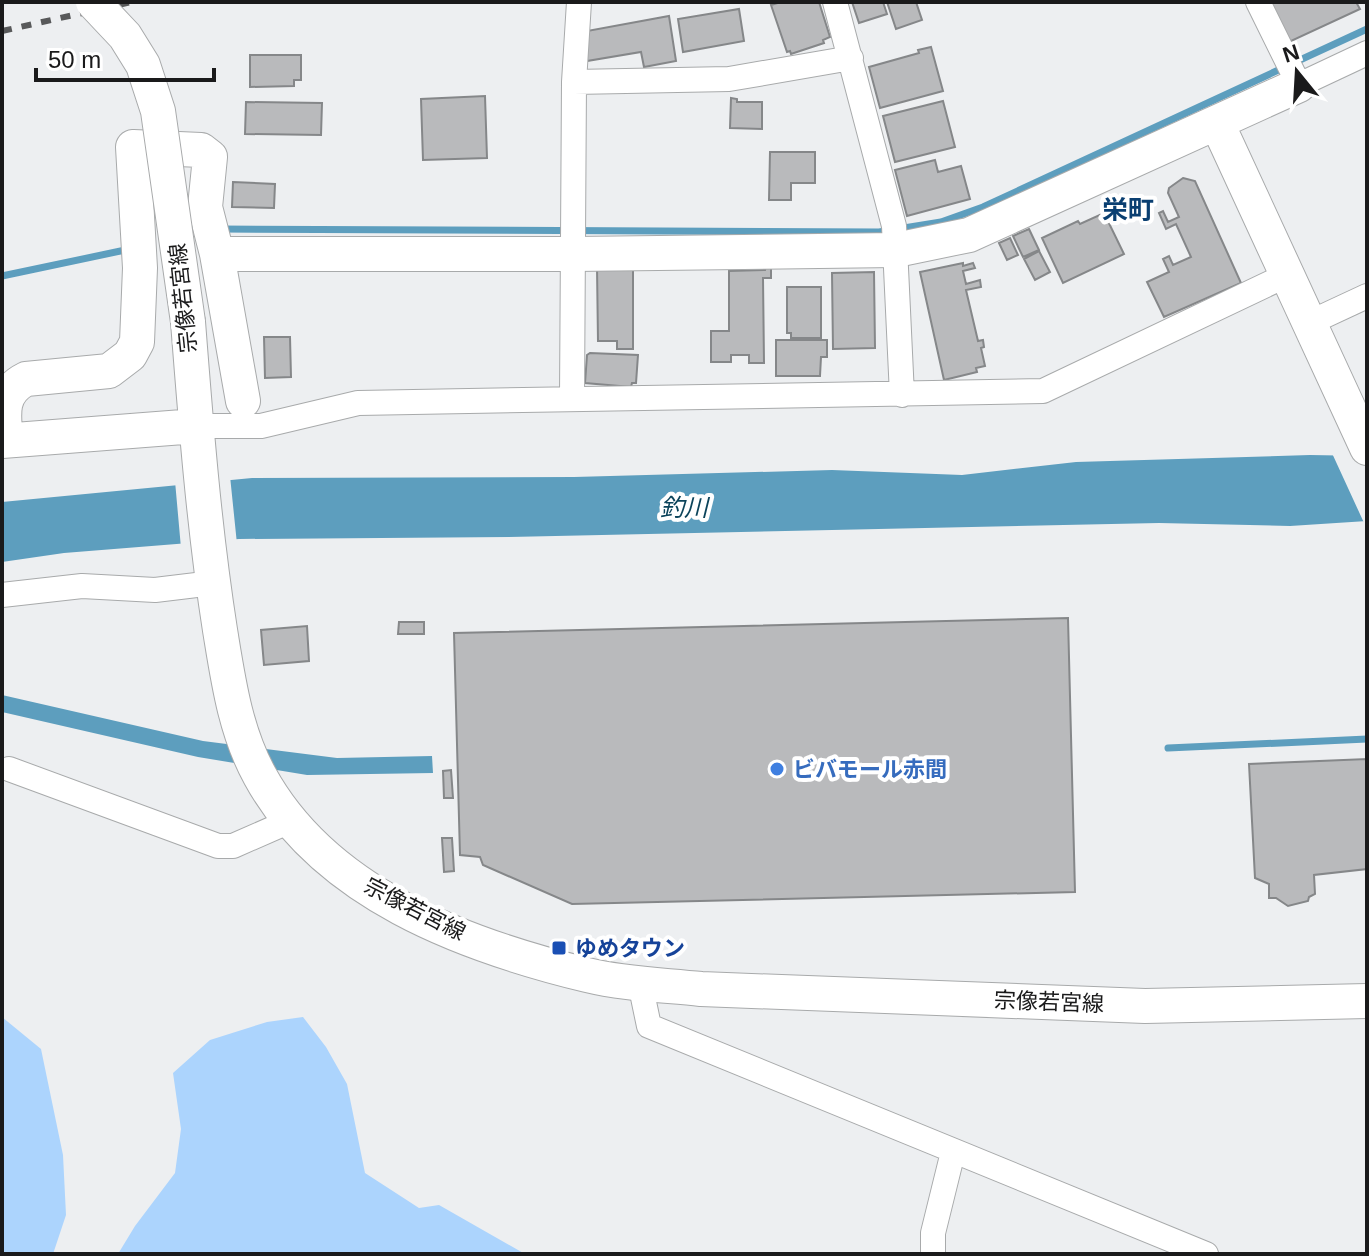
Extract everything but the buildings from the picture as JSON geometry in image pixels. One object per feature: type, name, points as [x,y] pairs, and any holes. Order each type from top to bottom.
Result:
[{"type":"street","name":"宗像若宮線","points":[[93,2],[125,36],[143,65],[158,111],[188,322],[212,580],[235,709],[253,761],[290,821],[333,864],[385,899],[440,926],[589,975],[640,983],[701,989],[1145,1006],[1367,1001]]},
{"type":"street","points":[[572,398],[574,82],[579,2]]},
{"type":"street","points":[[835,2],[894,226],[902,395]]},
{"type":"street","points":[[1258,2],[1299,85]]},
{"type":"street","points":[[217,254],[896,250],[969,235],[1367,53]]},
{"type":"street","points":[[574,82],[729,79],[851,58]]},
{"type":"street","points":[[1217,123],[1362,437]]},
{"type":"street","points":[[243,401],[217,254],[205,207],[210,157],[201,150],[133,147],[140,268],[137,342],[130,355],[109,371],[26,379],[16,383],[7,392],[2,404],[4,440],[197,438],[358,403],[1043,391],[1287,275]]},
{"type":"street","points":[[1309,323],[1367,296]]},
{"type":"street","points":[[2,595],[82,586],[155,590],[212,580]]},
{"type":"street","points":[[9,769],[218,846],[233,846],[290,821]]},
{"type":"street","points":[[640,983],[649,1026],[1192,1252]]},
{"type":"street","points":[[933,1254],[933,1233],[953,1152]]},
{"type":"shaded area","points":[[2,1017],[41,1049],[63,1155],[66,1215],[53,1254],[2,1254]]},
{"type":"shaded area","points":[[303,1017],[326,1047],[347,1084],[365,1173],[419,1208],[439,1205],[525,1254],[118,1254],[175,1173],[181,1129],[173,1073],[210,1040],[267,1022]]},
{"type":"water","name":"釣川","points":[[1367,456],[1367,521],[1290,526],[1159,523],[509,537],[239,539],[64,553],[2,562],[2,502],[252,478],[574,477],[832,470],[962,475],[1076,462]]},
{"type":"water","points":[[2,695],[203,741],[337,758],[432,756],[433,773],[307,775],[198,757],[2,712]]},
{"type":"pier","points":[[1331,451],[1367,452],[1367,525],[1365,525]]},
{"type":"pier","points":[[230,476],[237,544],[181,548],[175,481]]},
{"type":"waterway","points":[[220,229],[879,232],[941,222],[983,207],[1367,29]]},
{"type":"waterway","points":[[2,276],[130,249]]},
{"type":"waterway","points":[[1168,748],[1367,739]]},
{"type":"railway","points":[[2,31],[132,2]]},
{"type":"place","name":"ビバモール赤間","points":[[777,769]]},
{"type":"place","name":"ゆめタウン","points":[[559,948]]},
{"type":"district","name":"栄町","points":[[1128,210]]}]
